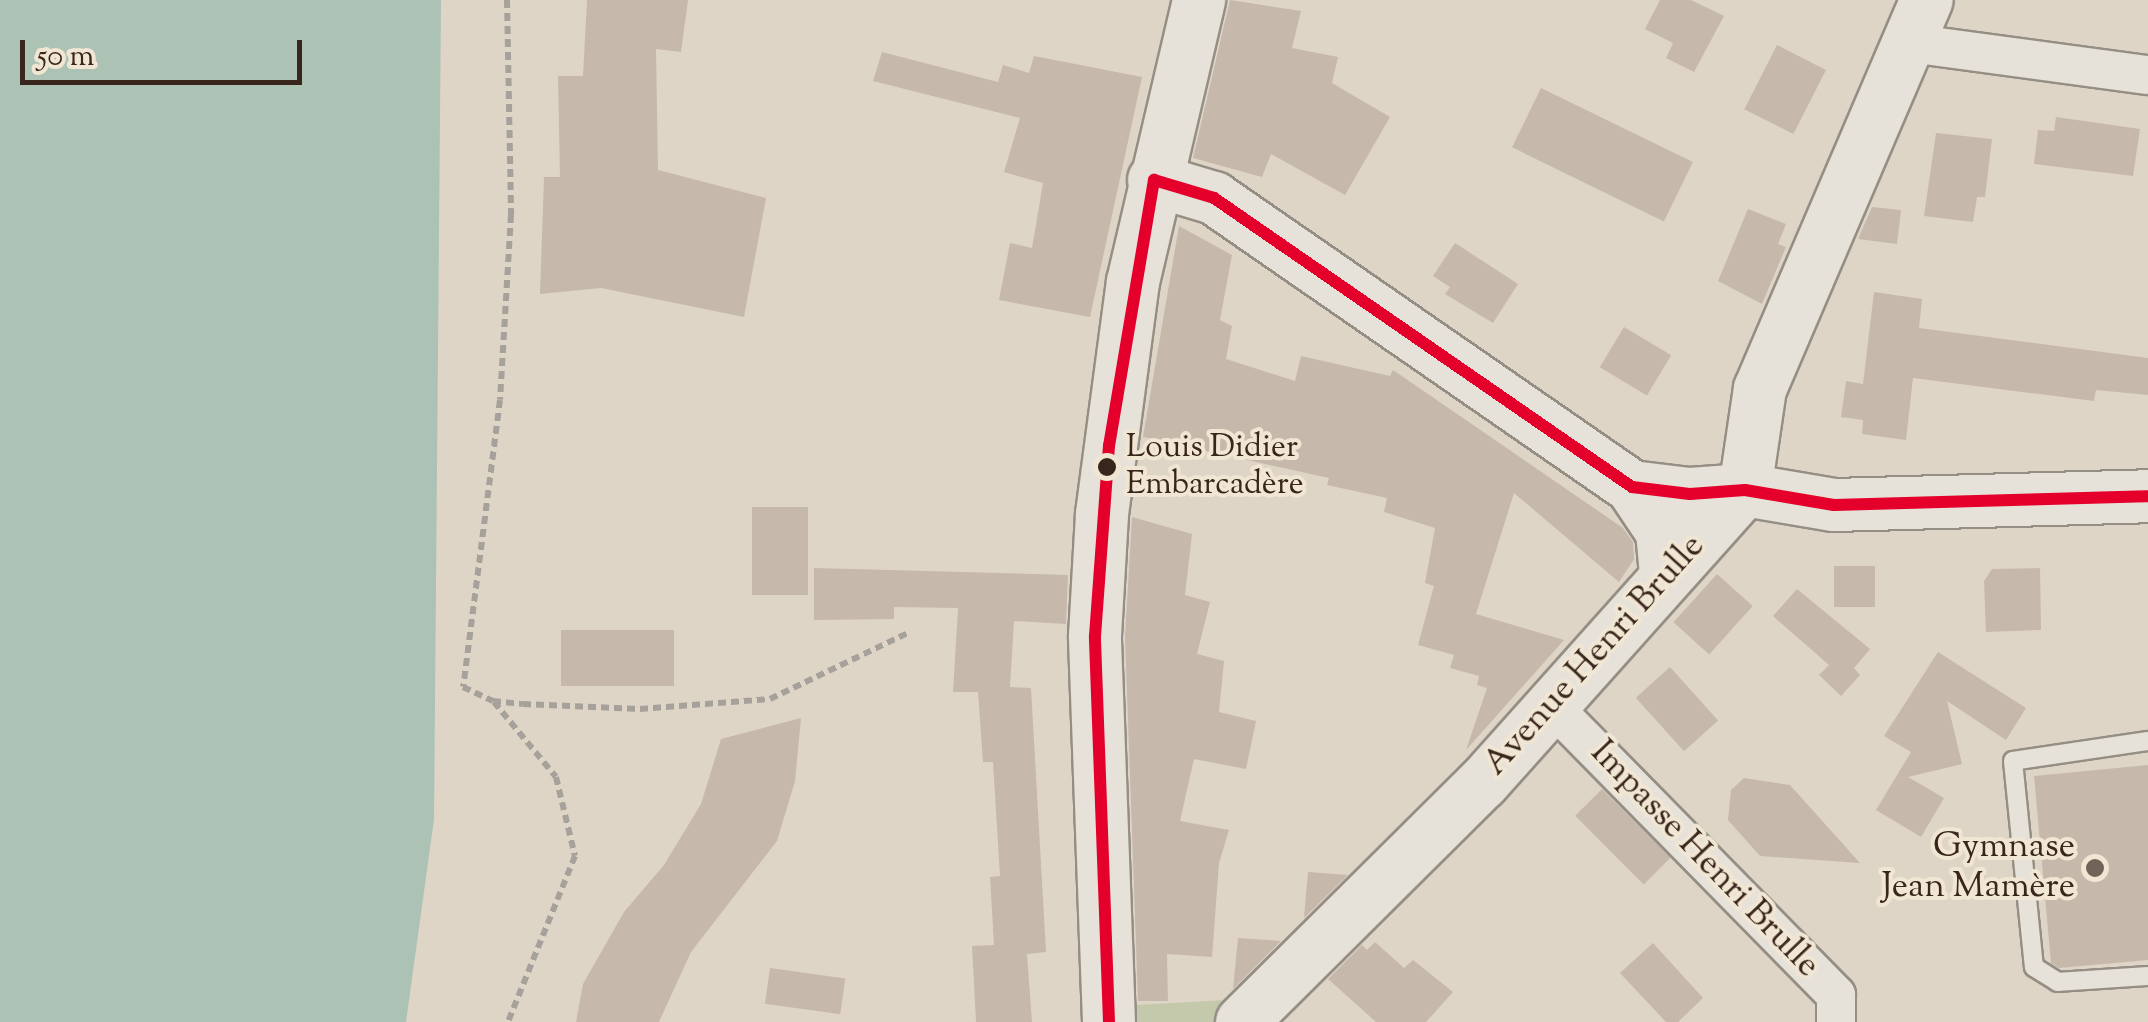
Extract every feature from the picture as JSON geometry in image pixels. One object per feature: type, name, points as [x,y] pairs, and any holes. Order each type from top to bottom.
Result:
[{"type":"street","points":[[1109,1022],[1097,601],[1110,446],[1154,180],[1199,0]]},
{"type":"street","points":[[1745,490],[1760,389],[1918,21],[2148,76]]},
{"type":"street","points":[[1154,180],[1214,198],[1632,487],[1662,532],[1666,574]]},
{"type":"street","points":[[1632,487],[1690,494],[1745,490],[1834,505],[2148,496]]},
{"type":"street","name":"Avenue Henri Brulle","points":[[1242,1022],[1554,706],[1666,574],[1745,490]]},
{"type":"street","name":"Impasse Henri Brulle","points":[[1554,706],[1836,995],[1836,1022]]},
{"type":"lane","points":[[2148,741],[2013,761],[2034,968],[2058,982],[2148,976]]},
{"type":"path","points":[[506,0],[510,214],[500,400],[463,686],[493,701],[640,709],[770,699],[908,634]]},
{"type":"path","points":[[493,701],[556,778],[576,856],[508,1022]]},
{"type":"shaded area","points":[[0,0],[441,0],[434,819],[406,1022],[0,1022]]},
{"type":"shaded area","points":[[1243,999],[1225,1022],[1135,1022],[1136,1005]]},
{"type":"building","points":[[587,0],[688,0],[681,52],[656,49],[658,170],[766,198],[744,317],[601,288],[540,294],[544,177],[560,177],[558,76],[583,76]]},
{"type":"building","points":[[1230,0],[1301,11],[1292,48],[1338,57],[1332,83],[1390,117],[1345,195],[1271,154],[1262,177],[1193,158]]},
{"type":"building","points":[[1660,0],[1691,0],[1724,16],[1694,72],[1666,58],[1673,43],[1645,29]]},
{"type":"building","points":[[1777,45],[1826,70],[1793,134],[1744,109]]},
{"type":"building","points":[[882,52],[998,82],[1003,65],[1029,73],[1034,56],[1142,77],[1090,317],[999,300],[1010,243],[1032,248],[1043,183],[1004,172],[1020,118],[873,81]]},
{"type":"building","points":[[1541,88],[1693,162],[1664,221],[1512,147]]},
{"type":"building","points":[[2056,117],[2140,129],[2133,176],[2034,164],[2038,130],[2054,131]]},
{"type":"building","points":[[1936,133],[1992,139],[1985,197],[1977,197],[1973,222],[1924,216]]},
{"type":"building","points":[[1872,207],[1901,210],[1897,244],[1858,239]]},
{"type":"building","points":[[1748,209],[1786,224],[1778,244],[1786,247],[1762,304],[1718,281]]},
{"type":"building","points":[[1179,226],[1232,255],[1220,320],[1232,326],[1226,359],[1295,381],[1301,356],[1390,376],[1393,370],[1623,528],[1633,542],[1634,559],[1619,582],[1514,493],[1476,614],[1564,640],[1466,750],[1487,688],[1477,685],[1479,676],[1450,668],[1454,655],[1418,645],[1434,586],[1425,583],[1435,528],[1384,512],[1387,498],[1327,485],[1329,478],[1143,437]]},
{"type":"building","points":[[1455,243],[1518,284],[1493,323],[1445,294],[1450,287],[1433,276]]},
{"type":"building","points":[[1874,292],[1922,299],[1919,328],[2148,358],[2148,395],[2096,390],[2094,401],[1913,378],[1906,440],[1862,434],[1863,420],[1841,417],[1846,381],[1863,384]]},
{"type":"building","points":[[1624,327],[1671,355],[1647,396],[1600,367]]},
{"type":"building","points":[[752,507],[808,507],[808,595],[752,595]]},
{"type":"building","points":[[1132,517],[1192,534],[1185,595],[1210,602],[1197,654],[1224,661],[1219,712],[1256,721],[1246,769],[1194,759],[1180,821],[1229,830],[1219,863],[1212,957],[1167,954],[1168,1001],[1138,1001],[1125,636]]},
{"type":"building","points":[[1834,566],[1875,566],[1875,607],[1834,607]]},
{"type":"building","points":[[814,568],[1068,575],[1066,624],[1014,621],[1010,687],[1031,688],[1046,952],[1027,954],[1032,1022],[976,1022],[972,946],[994,945],[990,877],[1000,876],[993,762],[983,762],[978,692],[953,692],[958,608],[894,607],[894,619],[814,620]]},
{"type":"building","points":[[2040,568],[2041,630],[1986,632],[1984,581],[1992,569]]},
{"type":"building","points":[[1717,574],[1753,606],[1709,654],[1674,622]]},
{"type":"building","points":[[1797,589],[1870,649],[1854,668],[1860,675],[1841,696],[1819,675],[1829,665],[1773,616]]},
{"type":"building","points":[[561,630],[674,630],[674,686],[561,686]]},
{"type":"building","points":[[1938,652],[2026,708],[2006,740],[1947,701],[1962,764],[1908,777],[1944,798],[1921,837],[1876,810],[1911,752],[1884,736]]},
{"type":"building","points":[[1670,667],[1718,721],[1684,751],[1636,698]]},
{"type":"building","points":[[801,718],[795,781],[777,841],[691,952],[659,1022],[576,1022],[583,984],[624,912],[664,865],[701,804],[721,739]]},
{"type":"building","name":"Gymnase Jean Mamère","points":[[2148,765],[2148,960],[2059,968],[2051,963],[2034,776]]},
{"type":"building","points":[[1744,778],[1790,785],[1860,863],[1760,856],[1728,820],[1731,790]]},
{"type":"building","points":[[1602,789],[1671,858],[1644,884],[1575,816]]},
{"type":"building","points":[[1308,872],[1348,875],[1304,918]]},
{"type":"building","points":[[1238,938],[1281,941],[1233,989]]},
{"type":"building","points":[[1375,942],[1404,968],[1413,960],[1453,992],[1426,1022],[1376,1022],[1328,979],[1362,945],[1367,950]]},
{"type":"building","points":[[1653,943],[1703,998],[1678,1022],[1666,1022],[1620,973]]},
{"type":"building","points":[[770,968],[845,979],[840,1014],[765,1004]]},
{"type":"transit line","points":[[1154,180],[1214,198],[1632,487],[1690,494],[1745,490],[1834,505],[2148,496]]},
{"type":"transit line","points":[[1109,1022],[1095,636],[1109,446],[1154,180]]},
{"type":"place","name":"Louis Didier Embarcadère","points":[[1107,467]]},
{"type":"place","name":"Gymnase Jean Mamère","points":[[2095,868]]}]
